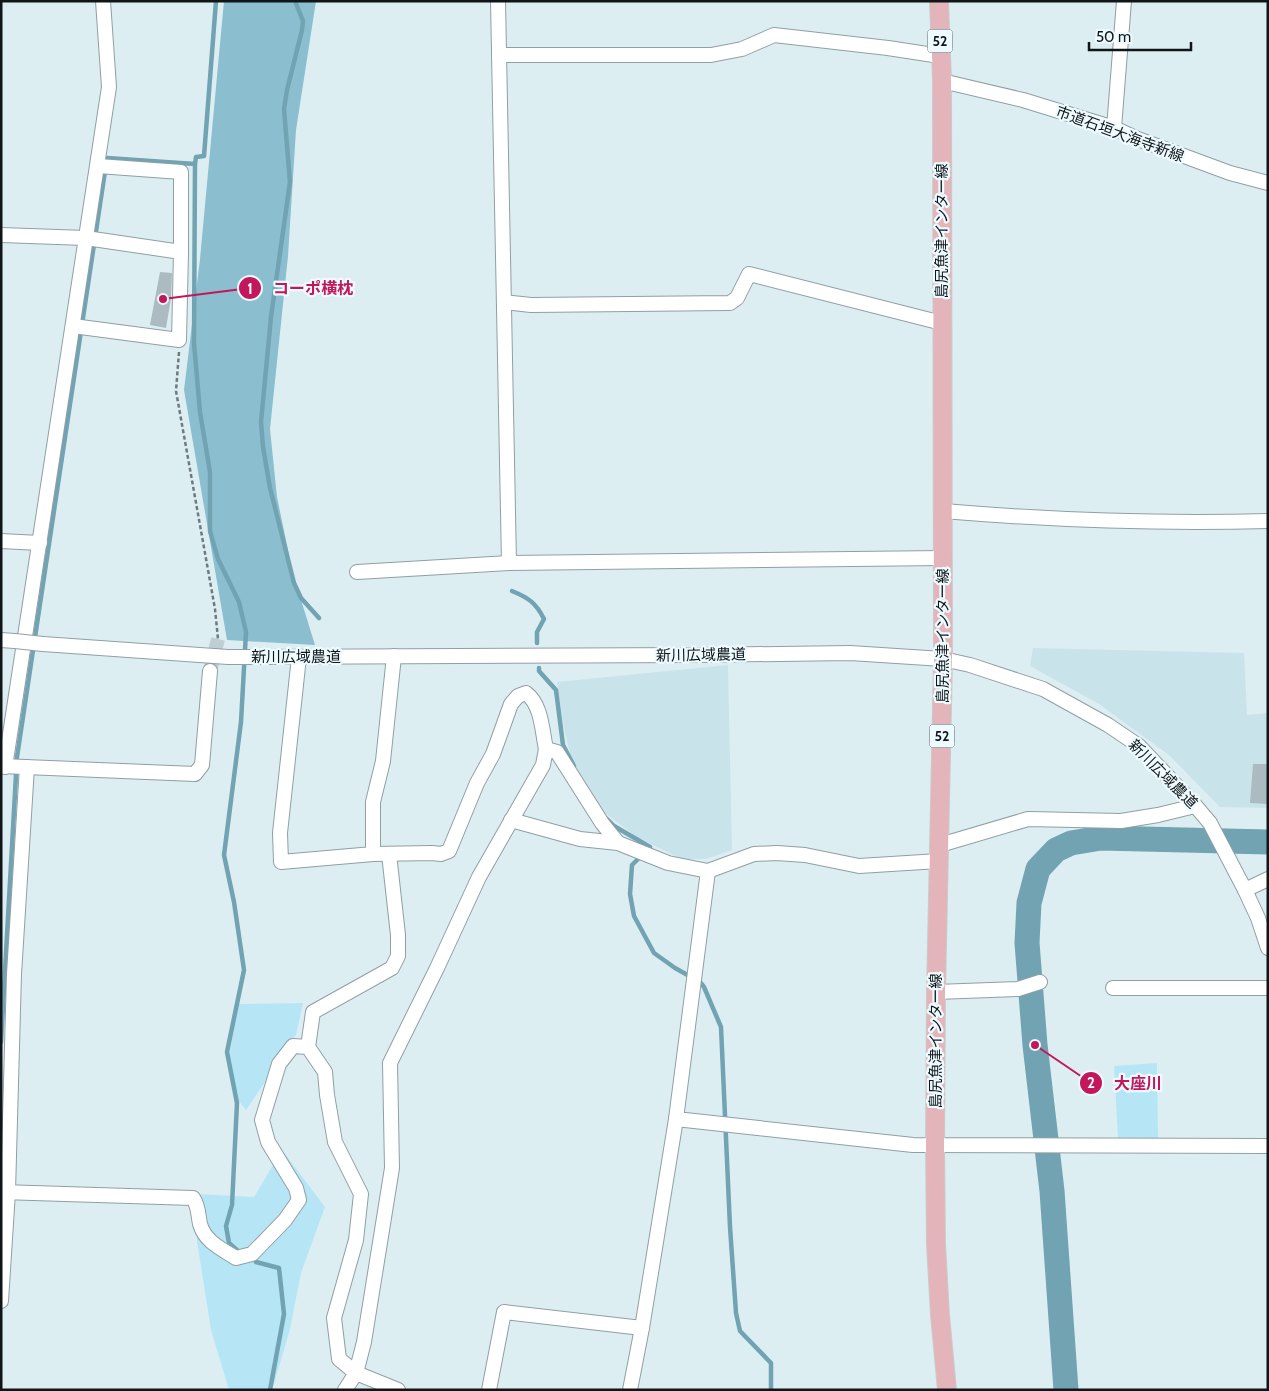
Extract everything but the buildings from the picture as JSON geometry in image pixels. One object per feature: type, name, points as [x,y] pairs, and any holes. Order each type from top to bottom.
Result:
[{"type":"main road","name":"島尻魚津インター線","points":[[940,1],[944,511],[935,1145],[939,1298],[947,1390]]},
{"type":"street","points":[[103,1],[109,87],[105,166],[91,239],[78,326],[46,494],[40,543],[3,766],[195,774],[202,766],[210,671]]},
{"type":"street","points":[[498,1],[508,563]]},
{"type":"street","points":[[1114,128],[1124,1]]},
{"type":"street","points":[[499,55],[711,55],[742,49],[774,35],[940,56]]},
{"type":"street","name":"市道石垣大海寺新線","points":[[942,81],[1023,100],[1114,128],[1230,174],[1268,183]]},
{"type":"street","points":[[78,326],[179,340],[182,172],[105,166]]},
{"type":"street","points":[[1,235],[91,239],[182,252]]},
{"type":"street","points":[[504,302],[531,305],[730,303],[737,298],[749,274],[942,323]]},
{"type":"street","points":[[944,511],[1069,519],[1268,522]]},
{"type":"street","points":[[1,541],[40,543]]},
{"type":"street","points":[[357,572],[508,563],[943,558]]},
{"type":"street","name":"新川広域農道","points":[[8,641],[236,657],[850,653],[943,659],[970,665],[1043,689],[1108,725],[1139,746],[1210,823],[1258,918],[1268,948]]},
{"type":"street","points":[[373,854],[373,802],[383,761],[394,656]]},
{"type":"street","points":[[299,657],[280,833],[281,862],[373,854],[441,854],[450,851],[477,783],[493,754],[511,704],[518,696],[526,693],[537,706],[546,749],[544,765],[479,877],[390,1063],[392,1168],[364,1342],[356,1373],[345,1390]]},
{"type":"street","points":[[546,749],[557,752],[602,823],[618,843]]},
{"type":"street","points":[[1,1301],[14,974],[27,767]]},
{"type":"street","points":[[511,820],[580,839],[618,843],[668,864],[708,871],[754,854],[776,853],[805,855],[859,866],[939,853],[1028,819],[1122,821],[1195,806]]},
{"type":"street","points":[[389,854],[398,935],[398,956],[392,968],[313,1012],[308,1047],[325,1072],[335,1142],[361,1194],[356,1240],[334,1318],[339,1359],[356,1373],[398,1390]]},
{"type":"street","points":[[630,1390],[676,1119],[708,871]]},
{"type":"street","points":[[1245,890],[1268,879]]},
{"type":"street","points":[[936,992],[1018,989],[1040,982]]},
{"type":"street","points":[[1113,988],[1268,988]]},
{"type":"street","points":[[5,1192],[193,1198],[198,1205],[200,1225],[205,1236],[214,1245],[236,1258],[252,1254],[285,1220],[299,1200],[296,1188],[268,1142],[262,1120],[279,1064],[293,1046],[308,1047]]},
{"type":"street","points":[[676,1119],[912,1145],[1268,1146]]},
{"type":"street","points":[[489,1390],[504,1312],[642,1328]]},
{"type":"path","points":[[179,340],[176,391],[215,609],[218,639]]},
{"type":"shaded area","points":[[224,1],[316,1],[296,130],[288,256],[270,429],[277,497],[293,574],[315,645],[227,640],[184,390],[200,259]]},
{"type":"shaded area","points":[[1033,648],[1244,653],[1247,715],[1268,713],[1268,808],[1220,807],[1169,755],[1099,704],[1030,666]]},
{"type":"shaded area","points":[[728,665],[732,850],[706,859],[682,859],[638,838],[601,810],[572,762],[563,724],[557,682]]},
{"type":"shaded area","points":[[303,1003],[296,1035],[279,1053],[265,1082],[246,1110],[238,1100],[229,1055],[239,1004]]},
{"type":"shaded area","points":[[1157,1063],[1158,1138],[1118,1139],[1114,1066]]},
{"type":"shaded area","points":[[282,1150],[325,1207],[301,1273],[290,1329],[274,1384],[266,1390],[229,1390],[211,1330],[197,1241],[196,1194],[254,1197]]},
{"type":"waterway","points":[[216,1],[204,156],[196,157],[195,164],[194,343],[200,412],[210,472],[210,531],[218,559],[239,602],[246,632],[241,722],[224,855],[234,902],[244,970],[227,1052],[237,1103],[232,1205],[226,1226],[229,1243],[238,1251]]},
{"type":"waterway","points":[[295,1],[303,21],[284,109],[290,182],[271,317],[261,422],[270,488],[294,583],[301,598],[319,618]]},
{"type":"waterway","points":[[1,1042],[17,757],[107,158],[195,164]]},
{"type":"waterway","points":[[512,591],[531,602],[544,619],[537,632],[537,643]]},
{"type":"waterway","points":[[539,668],[539,671],[556,690],[563,745],[574,766]]},
{"type":"waterway","points":[[607,819],[614,826],[650,847],[632,865],[630,894],[634,916],[654,953],[700,982],[704,987],[721,1027],[736,1313],[740,1331],[771,1363],[771,1390]]},
{"type":"waterway","points":[[1066,1390],[1052,1191],[1035,1045],[1027,943],[1029,903],[1038,869],[1056,850],[1071,843],[1101,838],[1268,842]]},
{"type":"waterway","points":[[256,1262],[279,1268],[284,1314],[270,1390]]},
{"type":"tunnel","points":[[210,671],[218,639]]},
{"type":"place","name":"コーポ横枕","points":[[163,299]]},
{"type":"place","name":"大座川","points":[[1035,1045]]}]
